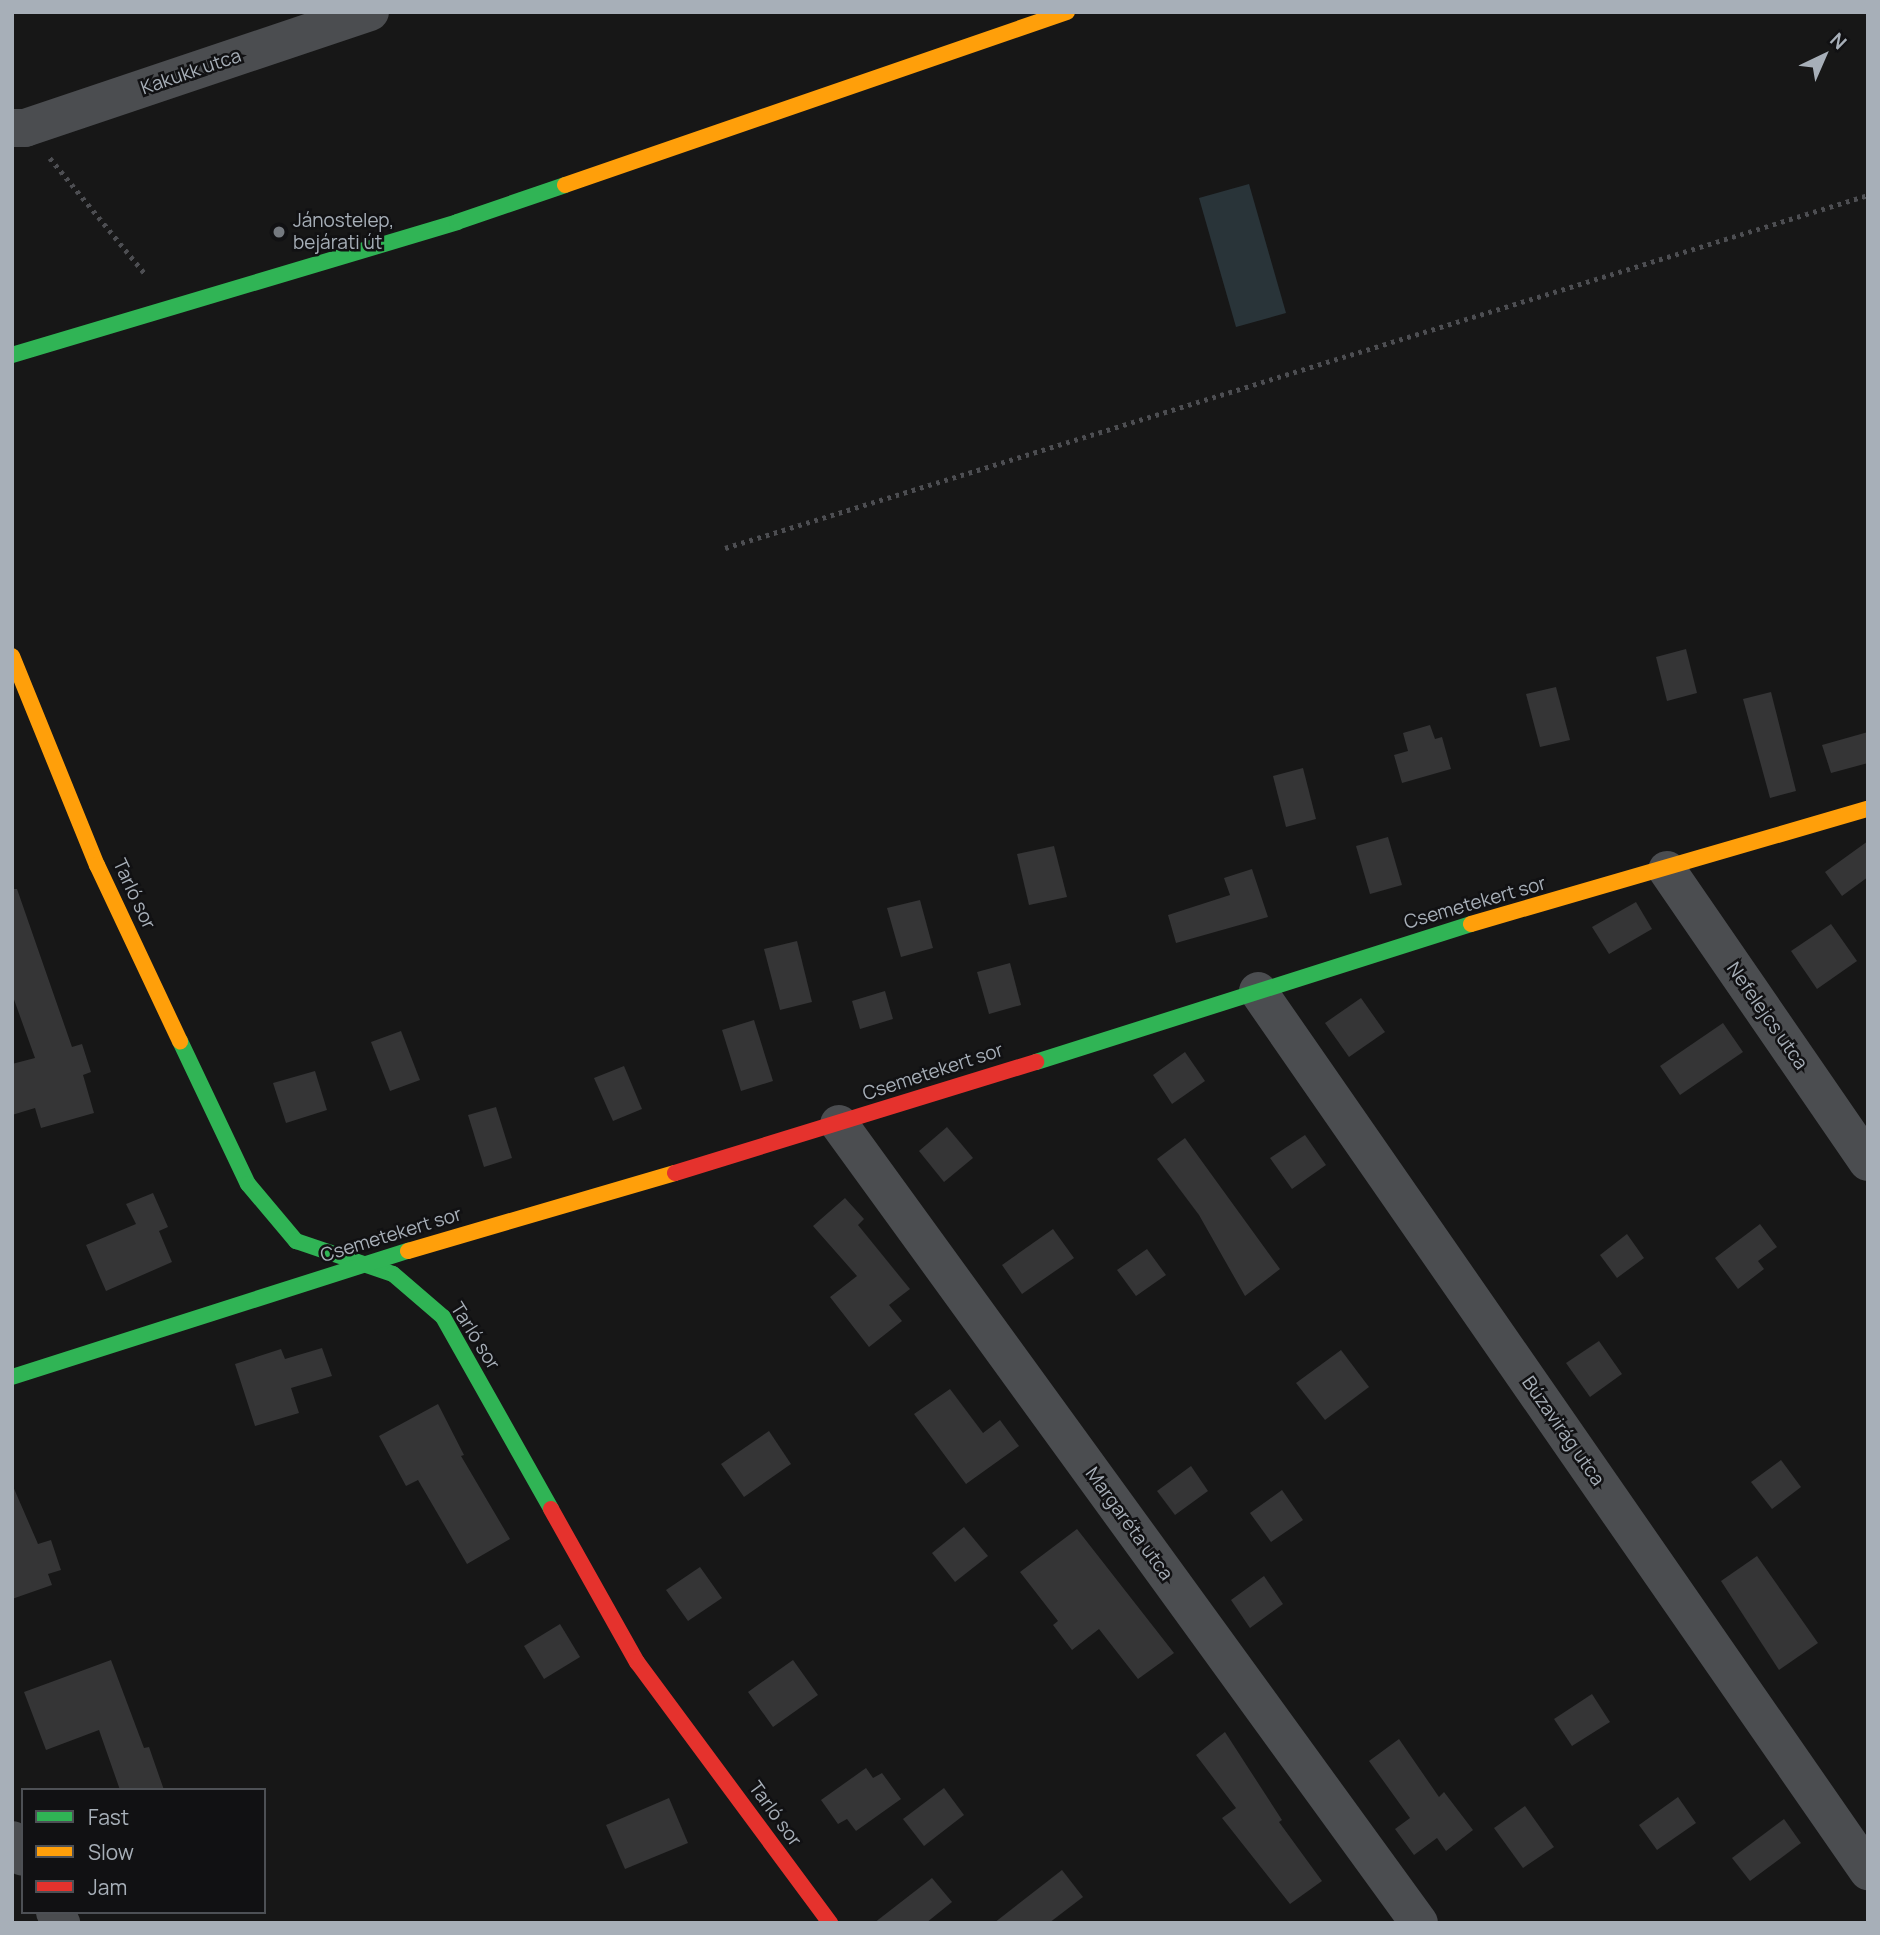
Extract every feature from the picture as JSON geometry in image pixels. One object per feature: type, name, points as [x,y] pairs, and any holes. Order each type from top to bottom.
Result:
[{"type":"street","name":"Kakukk utca","points":[[19,128],[370,12]]},
{"type":"street","points":[[12,355],[174,309],[457,222],[1067,12]]},
{"type":"street","name":"Tarló sor","points":[[12,656],[97,865],[248,1184],[296,1241],[359,1266],[393,1274],[443,1317],[637,1662],[830,1923]]},
{"type":"street","name":"Csemetekert sor","points":[[12,1377],[359,1266],[839,1124],[1258,991],[1868,809]]},
{"type":"street","name":"Nefelejcs utca","points":[[1667,870],[1868,1162]]},
{"type":"street","name":"Búzavirág utca","points":[[1258,991],[1868,1871]]},
{"type":"street","name":"Margaréta utca","points":[[839,1124],[1419,1923]]},
{"type":"path","points":[[19,128],[174,309]]},
{"type":"path","points":[[725,548],[1868,195]]},
{"type":"shaded area","points":[[1249,184],[1286,313],[1236,327],[1199,198]]},
{"type":"building","points":[[1686,649],[1697,693],[1667,701],[1656,657]]},
{"type":"building","points":[[1556,687],[1570,740],[1540,747],[1526,694]]},
{"type":"building","points":[[1771,692],[1796,791],[1770,798],[1743,699]]},
{"type":"building","points":[[1430,725],[1435,739],[1442,737],[1451,769],[1402,783],[1394,755],[1408,751],[1403,733]]},
{"type":"building","points":[[1868,732],[1868,763],[1831,773],[1822,745]]},
{"type":"building","points":[[1303,768],[1316,819],[1286,827],[1273,776]]},
{"type":"building","points":[[1388,837],[1402,885],[1370,894],[1356,846]]},
{"type":"building","points":[[1868,841],[1868,877],[1842,896],[1825,872]]},
{"type":"building","points":[[1054,846],[1067,897],[1029,905],[1017,854]]},
{"type":"building","points":[[1252,869],[1268,917],[1176,943],[1168,915],[1230,895],[1224,878]]},
{"type":"building","points":[[12,889],[17,889],[72,1047],[82,1044],[91,1072],[83,1075],[94,1113],[41,1128],[35,1108],[12,1115],[12,1064],[35,1058],[12,994]]},
{"type":"building","points":[[920,900],[933,948],[901,957],[887,908]]},
{"type":"building","points":[[1636,902],[1652,929],[1609,954],[1592,927]]},
{"type":"building","points":[[1831,924],[1857,961],[1817,989],[1791,951]]},
{"type":"building","points":[[797,941],[812,1002],[780,1010],[764,949]]},
{"type":"building","points":[[1010,963],[1021,1005],[989,1014],[977,972]]},
{"type":"building","points":[[885,991],[893,1019],[860,1029],[852,1001]]},
{"type":"building","points":[[1361,998],[1385,1032],[1349,1057],[1325,1023]]},
{"type":"building","points":[[754,1020],[773,1081],[741,1091],[722,1030]]},
{"type":"building","points":[[1723,1023],[1743,1052],[1680,1095],[1660,1066]]},
{"type":"building","points":[[401,1031],[420,1080],[390,1091],[371,1042]]},
{"type":"building","points":[[1185,1052],[1205,1081],[1172,1104],[1153,1075]]},
{"type":"building","points":[[624,1066],[642,1109],[613,1121],[594,1078]]},
{"type":"building","points":[[315,1071],[327,1110],[286,1123],[273,1083]]},
{"type":"building","points":[[496,1107],[512,1158],[484,1167],[468,1115]]},
{"type":"building","points":[[947,1127],[973,1158],[944,1182],[919,1151]]},
{"type":"building","points":[[1305,1135],[1326,1165],[1292,1189],[1270,1158]]},
{"type":"building","points":[[1185,1138],[1280,1269],[1245,1296],[1199,1215],[1157,1159]]},
{"type":"building","points":[[153,1193],[168,1227],[159,1231],[172,1262],[106,1291],[86,1245],[136,1224],[126,1204]]},
{"type":"building","points":[[845,1198],[864,1219],[858,1225],[910,1289],[889,1305],[902,1321],[869,1347],[830,1297],[857,1276],[813,1226]]},
{"type":"building","points":[[1760,1224],[1777,1247],[1758,1261],[1764,1269],[1738,1289],[1715,1258]]},
{"type":"building","points":[[1053,1229],[1074,1258],[1022,1294],[1002,1265]]},
{"type":"building","points":[[1627,1234],[1644,1258],[1617,1278],[1600,1255]]},
{"type":"building","points":[[1147,1249],[1166,1275],[1136,1296],[1117,1270]]},
{"type":"building","points":[[1599,1341],[1622,1374],[1590,1397],[1566,1363]]},
{"type":"building","points":[[322,1348],[332,1376],[291,1388],[299,1413],[255,1426],[235,1364],[281,1349],[285,1359]]},
{"type":"building","points":[[1341,1350],[1369,1387],[1325,1420],[1296,1383]]},
{"type":"building","points":[[950,1389],[983,1433],[1000,1420],[1019,1446],[966,1484],[914,1414]]},
{"type":"building","points":[[438,1404],[464,1455],[461,1456],[510,1539],[467,1564],[418,1480],[406,1486],[379,1436]]},
{"type":"building","points":[[769,1431],[791,1464],[744,1497],[721,1464]]},
{"type":"building","points":[[1781,1460],[1801,1487],[1772,1509],[1751,1482]]},
{"type":"building","points":[[1191,1466],[1208,1491],[1175,1515],[1157,1491]]},
{"type":"building","points":[[12,1484],[38,1544],[51,1540],[61,1570],[48,1574],[52,1585],[12,1599]]},
{"type":"building","points":[[1282,1490],[1303,1520],[1271,1542],[1250,1513]]},
{"type":"building","points":[[964,1527],[988,1556],[955,1582],[932,1553]]},
{"type":"building","points":[[1077,1529],[1174,1653],[1138,1679],[1099,1629],[1072,1650],[1053,1625],[1058,1621],[1020,1572]]},
{"type":"building","points":[[1757,1556],[1818,1643],[1779,1670],[1721,1581]]},
{"type":"building","points":[[700,1567],[722,1598],[688,1621],[666,1590]]},
{"type":"building","points":[[1264,1576],[1283,1604],[1250,1628],[1231,1600]]},
{"type":"building","points":[[560,1624],[580,1657],[544,1679],[524,1646]]},
{"type":"building","points":[[111,1660],[144,1748],[149,1747],[163,1788],[119,1788],[99,1730],[46,1750],[24,1692]]},
{"type":"building","points":[[793,1660],[818,1695],[773,1727],[748,1692]]},
{"type":"building","points":[[1592,1694],[1610,1722],[1572,1746],[1554,1719]]},
{"type":"building","points":[[1225,1732],[1282,1820],[1279,1822],[1322,1881],[1290,1904],[1222,1818],[1236,1808],[1196,1755]]},
{"type":"building","points":[[1399,1739],[1439,1797],[1444,1792],[1473,1830],[1446,1851],[1437,1838],[1414,1855],[1395,1829],[1410,1818],[1369,1761]]},
{"type":"building","points":[[866,1768],[873,1778],[882,1773],[901,1799],[856,1831],[847,1819],[838,1824],[821,1800]]},
{"type":"building","points":[[944,1788],[964,1815],[924,1846],[903,1819]]},
{"type":"building","points":[[1678,1797],[1696,1823],[1657,1850],[1639,1825]]},
{"type":"building","points":[[669,1798],[688,1843],[625,1869],[606,1825]]},
{"type":"building","points":[[1525,1806],[1554,1847],[1523,1868],[1494,1828]]},
{"type":"building","points":[[1784,1819],[1801,1843],[1750,1881],[1732,1858]]},
{"type":"building","points":[[1062,1870],[1083,1897],[1049,1923],[994,1923]]},
{"type":"building","points":[[932,1878],[952,1902],[926,1923],[874,1923]]},
{"type":"traffic: fast","points":[[12,355],[457,222],[565,185]]},
{"type":"traffic: fast","points":[[1036,1062],[1471,924]]},
{"type":"traffic: fast","points":[[180,1041],[248,1184],[296,1241],[393,1274],[443,1317],[551,1509]]},
{"type":"traffic: fast","points":[[12,1377],[408,1251]]},
{"type":"traffic: slow","points":[[565,185],[1067,12]]},
{"type":"traffic: slow","points":[[12,656],[97,865],[180,1041]]},
{"type":"traffic: slow","points":[[1471,924],[1868,809]]},
{"type":"traffic: slow","points":[[408,1251],[675,1173]]},
{"type":"traffic: jam","points":[[675,1173],[1036,1062]]},
{"type":"traffic: jam","points":[[551,1509],[637,1662],[830,1923]]},
{"type":"place","name":"Jánostelep, bejárati út","points":[[279,232]]}]
